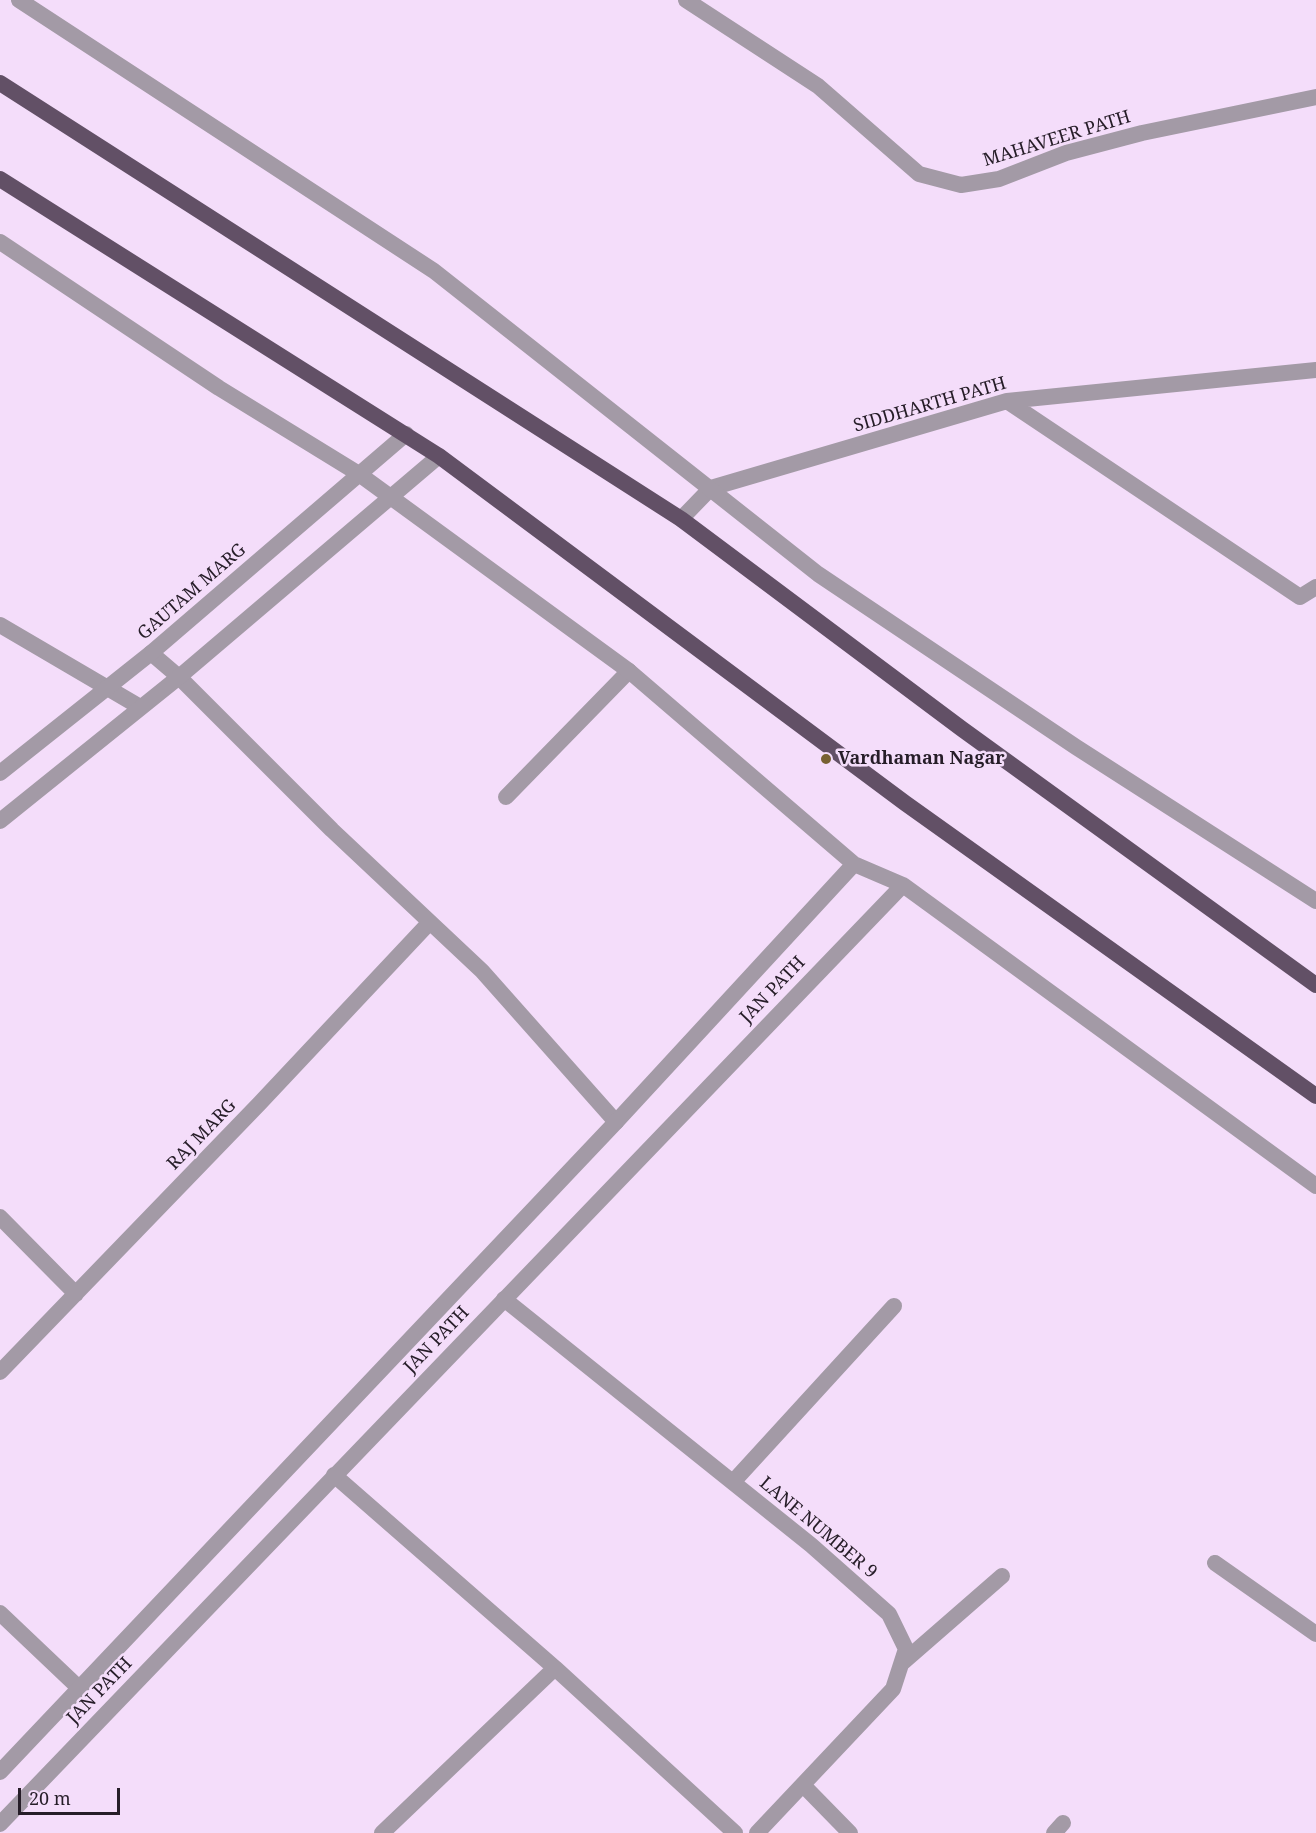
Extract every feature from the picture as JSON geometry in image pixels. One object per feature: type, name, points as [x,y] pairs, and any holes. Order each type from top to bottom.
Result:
[{"type":"highway","points":[[0,83],[681,519],[962,729],[1316,985]]},
{"type":"highway","points":[[0,179],[439,456],[905,803],[1316,1096]]},
{"type":"street","points":[[20,0],[434,271],[827,581],[1076,747],[1316,901]]},
{"type":"street","name":"MAHAVEER PATH","points":[[686,0],[818,86],[919,174],[962,185],[999,179],[1066,153],[1142,134],[1316,97]]},
{"type":"street","points":[[0,242],[219,388],[359,474],[390,496],[629,671],[854,864],[903,885],[1316,1186]]},
{"type":"street","name":"SIDDHARTH PATH","points":[[681,519],[711,488],[1007,401],[1316,370]]},
{"type":"street","points":[[1007,401],[1300,597],[1316,587]]},
{"type":"street","name":"GAUTAM MARG","points":[[0,773],[151,653],[406,434]]},
{"type":"street","points":[[0,820],[179,677],[439,456]]},
{"type":"street","points":[[0,625],[140,707]]},
{"type":"street","points":[[151,653],[179,677],[332,830],[482,970],[616,1122]]},
{"type":"street","points":[[506,797],[629,671]]},
{"type":"street","name":"JAN PATH","points":[[0,1772],[616,1122],[854,864]]},
{"type":"street","name":"JAN PATH","points":[[0,1824],[903,885]]},
{"type":"street","name":"RAJ MARG","points":[[0,1372],[430,922]]},
{"type":"street","points":[[0,1217],[76,1294]]},
{"type":"street","name":"LANE NUMBER 9","points":[[504,1299],[811,1545],[889,1614],[906,1649],[893,1689],[757,1833]]},
{"type":"street","points":[[733,1482],[894,1306]]},
{"type":"street","points":[[334,1475],[555,1668],[735,1833]]},
{"type":"street","points":[[1215,1563],[1316,1634]]},
{"type":"street","points":[[901,1664],[1002,1576]]},
{"type":"street","points":[[0,1612],[79,1688]]},
{"type":"street","points":[[382,1833],[555,1668]]},
{"type":"street","points":[[803,1785],[850,1833]]},
{"type":"place","name":"Vardhaman Nagar","points":[[826,759]]}]
